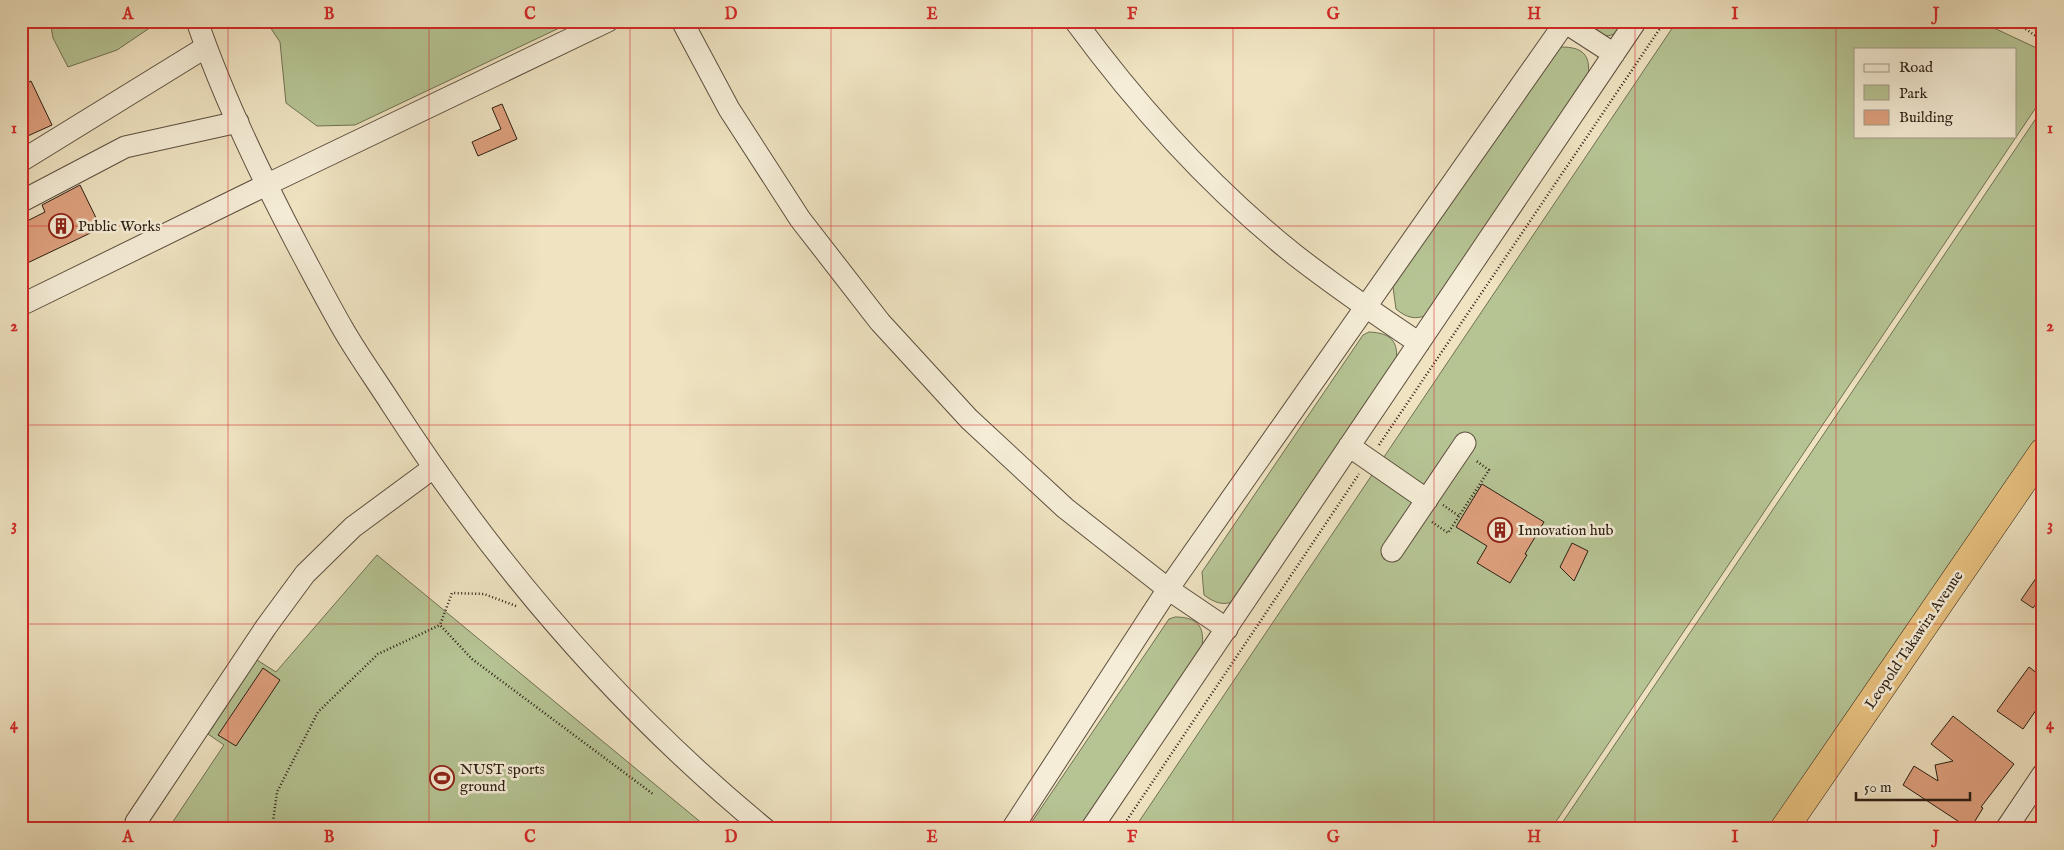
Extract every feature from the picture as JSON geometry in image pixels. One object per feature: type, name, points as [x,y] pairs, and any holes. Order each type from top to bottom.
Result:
[{"type":"highway","name":"Leopold Takawira Avenue","points":[[1784,829],[2043,452]]},
{"type":"street","points":[[197,21],[206,47],[266,185],[343,330],[433,468],[503,560],[578,648],[658,732],[765,829]]},
{"type":"street","points":[[21,305],[608,21]]},
{"type":"street","points":[[682,21],[729,109],[800,219],[880,322],[969,419],[1065,508],[1168,589],[1227,629]]},
{"type":"street","points":[[1075,21],[1110,68],[1167,135],[1229,197],[1295,255],[1365,307],[1419,342]]},
{"type":"street","points":[[1091,829],[1636,21]]},
{"type":"street","points":[[1012,829],[1168,589],[1565,22],[1614,54]]},
{"type":"street","points":[[21,161],[206,47]]},
{"type":"street","points":[[21,200],[125,147],[238,122]]},
{"type":"street","points":[[1350,446],[1423,507]]},
{"type":"street","points":[[1392,551],[1462,447]]},
{"type":"street","points":[[136,822],[266,627],[305,574],[352,527],[433,468]]},
{"type":"street","points":[[2006,829],[2043,774]]},
{"type":"path","points":[[1121,829],[1665,21]]},
{"type":"path","points":[[2014,21],[2043,41]]},
{"type":"path","points":[[1423,507],[1448,533],[1489,470],[1462,447]]},
{"type":"path","points":[[272,829],[277,792],[318,712],[378,654],[440,625],[452,592],[484,594],[518,607]]},
{"type":"path","points":[[440,625],[472,659],[653,794]]},
{"type":"green space","points":[[50,21],[160,21],[117,50],[68,67],[53,38]]},
{"type":"green space","points":[[266,21],[574,21],[355,125],[317,126],[286,103],[280,42]]},
{"type":"green space","points":[[1587,21],[1626,21],[1613,34],[1604,36],[1588,27]]},
{"type":"green space","points":[[1677,21],[1979,21],[2043,51],[2043,97],[2016,137],[2016,48],[1854,48],[1854,138],[2015,138],[1551,829],[1134,829]]},
{"type":"green space","points":[[1569,47],[1584,54],[1588,63],[1588,77],[1427,315],[1415,318],[1404,314],[1396,309],[1393,287],[1555,49]]},
{"type":"green space","points":[[2043,108],[2043,433],[2025,463],[1774,829],[1558,829]]},
{"type":"green space","points":[[1369,332],[1383,334],[1392,340],[1396,349],[1396,363],[1235,601],[1223,603],[1215,602],[1208,598],[1204,595],[1202,572],[1363,335]]},
{"type":"green space","points":[[377,555],[709,829],[168,829],[224,745],[208,734],[257,660],[276,672]]},
{"type":"green space","points":[[1183,617],[1198,624],[1202,633],[1202,647],[1079,829],[1027,829],[1169,619]]},
{"type":"building","points":[[31,81],[52,125],[21,139],[21,86]]},
{"type":"building","points":[[502,104],[517,139],[478,156],[472,142],[501,129],[492,108]]},
{"type":"building","name":"Public Works","points":[[80,185],[101,228],[21,266],[21,224],[45,212],[42,205]]},
{"type":"building","name":"Innovation hub","points":[[1482,484],[1544,522],[1510,583],[1477,563],[1487,546],[1456,527]]},
{"type":"building","points":[[1572,543],[1588,551],[1574,581],[1560,567]]},
{"type":"building","points":[[2043,568],[2043,594],[2033,608],[2021,600]]},
{"type":"building","points":[[2029,667],[2043,678],[2043,700],[2023,729],[1997,711]]},
{"type":"building","points":[[263,668],[280,680],[236,746],[218,735]]},
{"type":"building","points":[[1953,716],[2014,764],[1981,807],[1983,808],[1970,829],[1903,785],[1914,766],[1938,781],[1935,765],[1953,761],[1931,744]]},
{"type":"place","name":"Public Works","points":[[61,226]]},
{"type":"place","name":"Innovation hub","points":[[1500,530]]},
{"type":"place","name":"NUST sports ground","points":[[442,778]]}]
